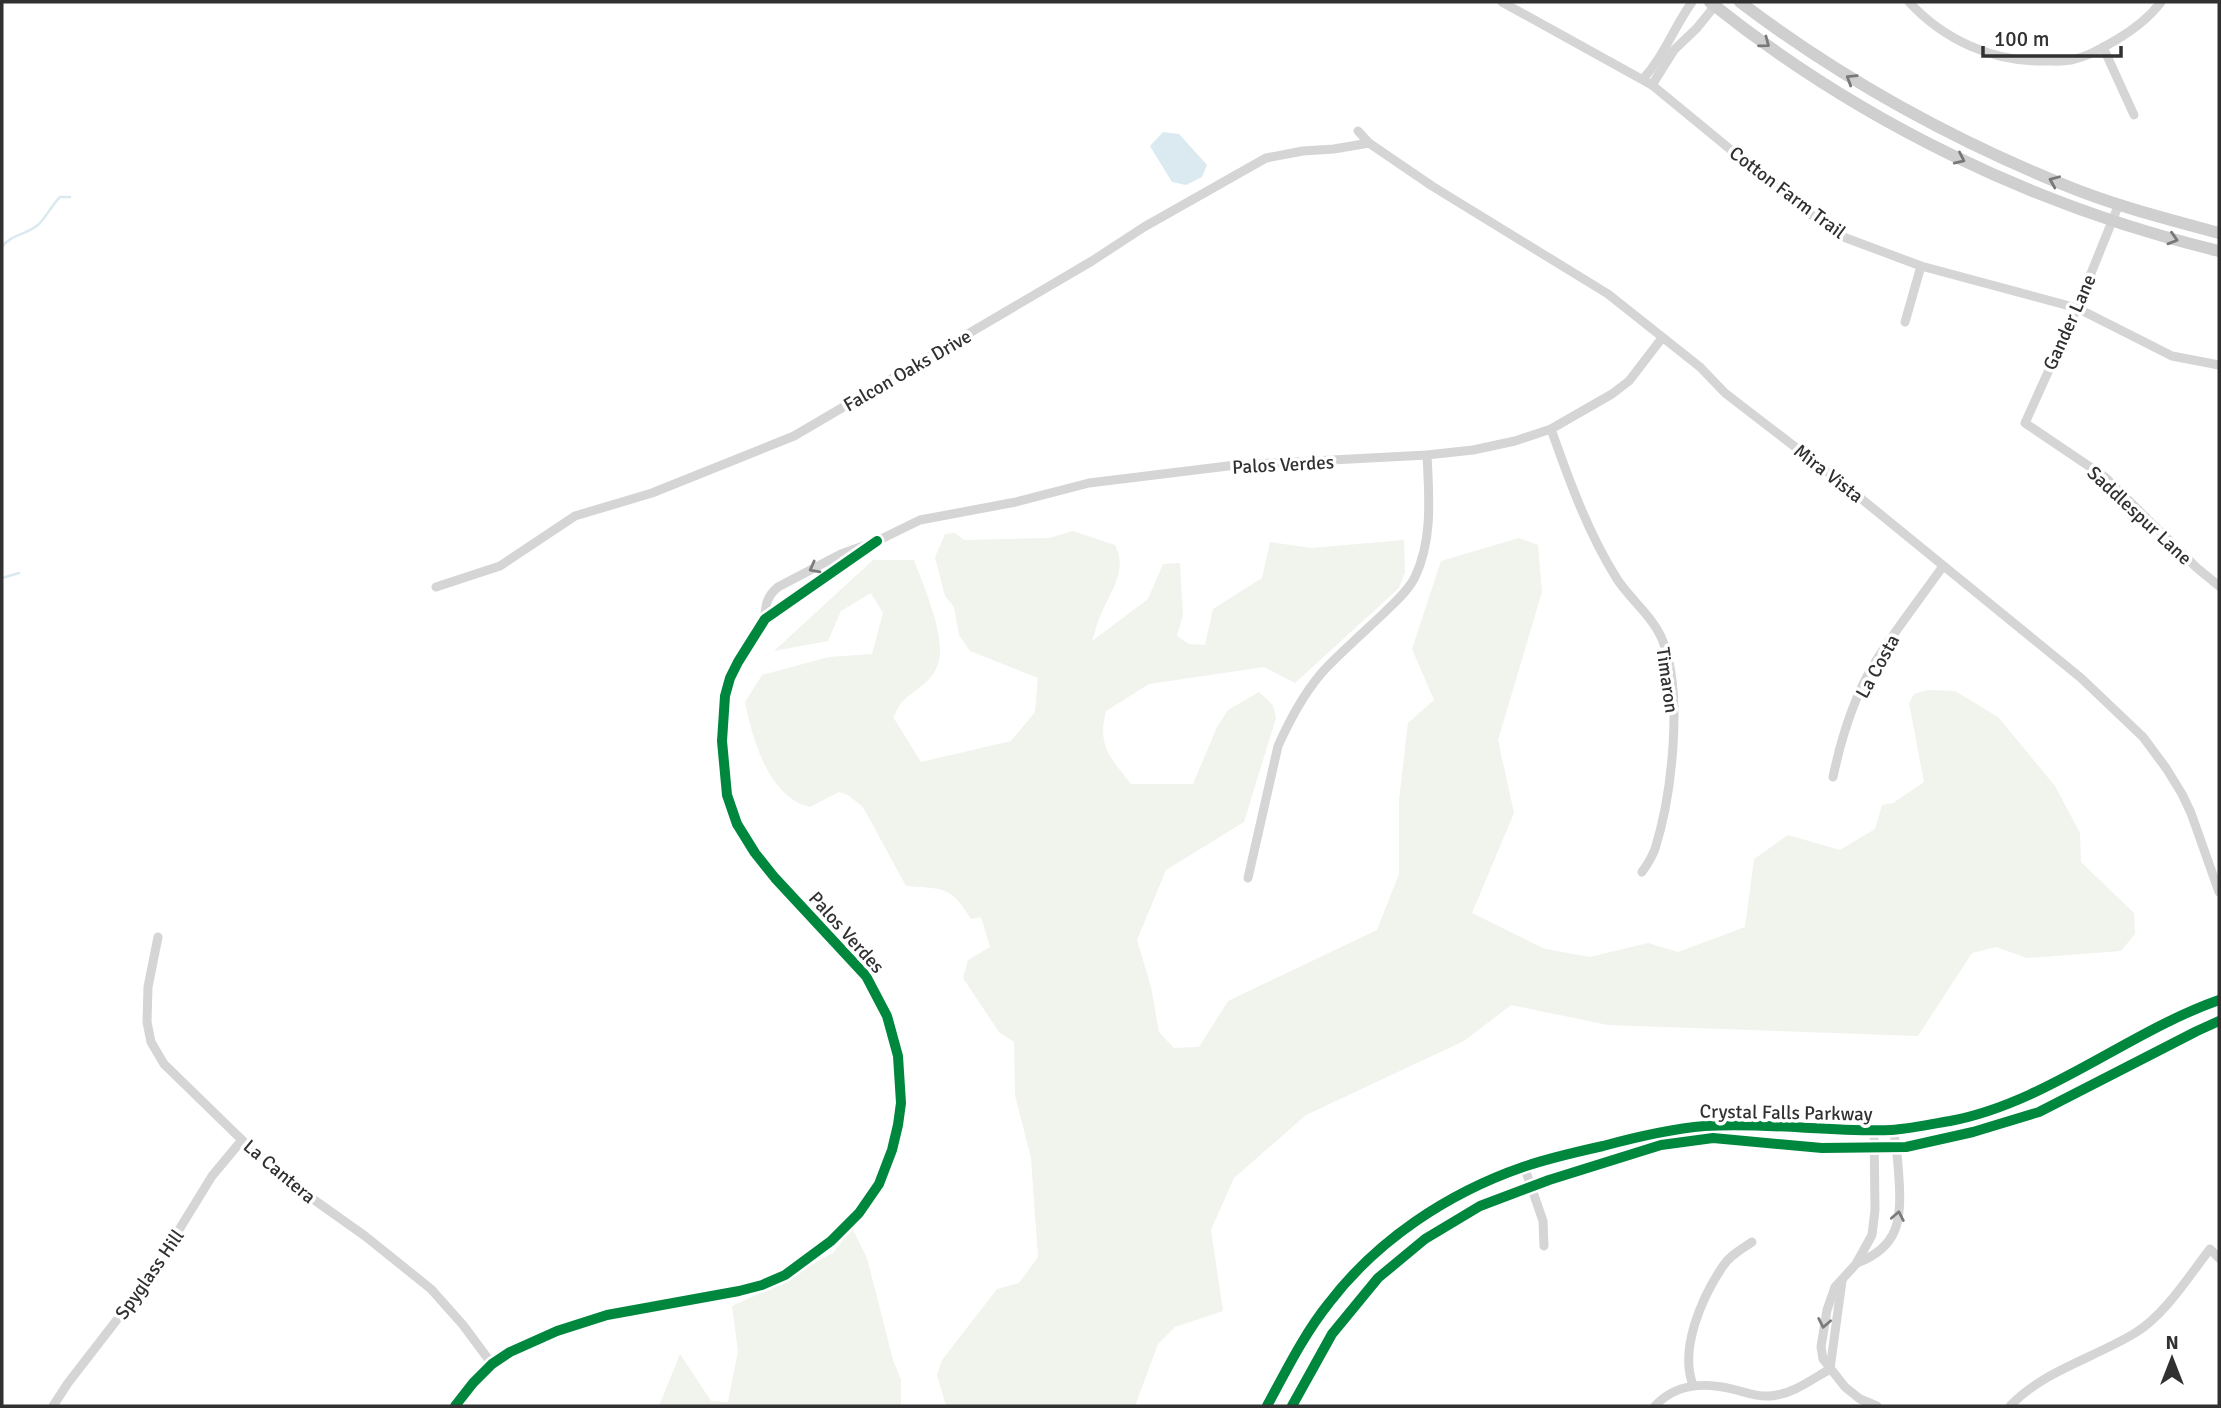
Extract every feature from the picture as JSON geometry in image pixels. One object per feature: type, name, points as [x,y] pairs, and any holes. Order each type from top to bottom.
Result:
[{"type":"street","name":"Cotton Farm Trail","points":[[1502,2],[1652,85],[1825,225],[1865,247],[1921,266],[2077,308],[2172,356],[2219,365]]},
{"type":"street","points":[[1643,79],[1667,47],[1677,23],[1692,2]]},
{"type":"street","points":[[1740,2],[1852,79],[1930,124],[2064,185],[2219,233]]},
{"type":"street","points":[[1909,2],[1939,30],[1980,52],[2021,62],[2070,60],[2103,47],[2129,33],[2161,2]]},
{"type":"street","points":[[1652,85],[1674,50],[1697,29],[1714,3],[1783,55],[1876,116],[2003,179],[2112,220],[2179,242],[2219,251]]},
{"type":"street","points":[[2103,47],[2134,115]]},
{"type":"street","name":"Mira Vista","points":[[1358,131],[1369,143],[1432,186],[1608,295],[1700,367],[1724,393],[1842,483],[2081,678],[2143,737],[2166,768],[2182,794],[2219,892]]},
{"type":"street","name":"Falcon Oaks Drive","points":[[436,587],[500,566],[575,516],[652,494],[794,436],[1092,261],[1144,227],[1266,158],[1369,143]]},
{"type":"street","name":"Gander Lane","points":[[2025,423],[2077,308],[2119,204]]},
{"type":"street","points":[[1905,322],[1921,266]]},
{"type":"street","name":"Palos Verdes","points":[[765,619],[765,607],[770,594],[778,587],[841,554],[930,518],[1016,502],[1089,483],[1236,465],[1427,455],[1495,446],[1550,429],[1612,394],[1629,381],[1662,338]]},
{"type":"street","name":"Saddlespur Lane","points":[[2025,423],[2105,477],[2197,568],[2219,586]]},
{"type":"street","name":"Timaron","points":[[1550,429],[1577,502],[1607,560],[1629,595],[1661,636],[1668,657],[1673,711],[1673,757],[1654,851],[1642,872]]},
{"type":"street","points":[[1248,878],[1278,746],[1287,727],[1327,667],[1403,594],[1415,577],[1427,538],[1427,455]]},
{"type":"street","name":"Palos Verdes","points":[[455,1406],[472,1383],[492,1364],[532,1341],[607,1315],[738,1291],[785,1275],[831,1241],[859,1213],[879,1184],[898,1125],[901,1079],[892,1030],[882,1003],[866,976],[799,905],[755,853],[737,824],[729,802],[722,741],[725,696],[737,662],[765,619],[877,541]]},
{"type":"street","name":"La Costa","points":[[1833,777],[1838,752],[1872,666],[1942,566]]},
{"type":"street","name":"La Cantera","points":[[158,937],[147,999],[147,1022],[151,1042],[169,1069],[289,1182],[365,1236],[431,1289],[463,1325],[492,1364]]},
{"type":"street","name":"Crystal Falls Parkway","points":[[1267,1406],[1300,1346],[1329,1303],[1362,1266],[1395,1236],[1438,1205],[1471,1188],[1524,1166],[1665,1131],[1706,1126],[1893,1130],[1952,1121],[2015,1101],[2165,1024],[2219,1000]]},
{"type":"street","name":"Crystal Falls Parkway","points":[[1292,1406],[1332,1334],[1378,1278],[1425,1240],[1480,1206],[1661,1144],[1713,1138],[1822,1148],[1906,1147],[1973,1132],[2039,1112],[2219,1021]]},
{"type":"street","points":[[2072,1072],[2083,1090]]},
{"type":"street","points":[[1874,1130],[1872,1235],[1856,1264],[1842,1278],[1830,1369],[1844,1387],[1860,1399],[1877,1406]]},
{"type":"street","points":[[1856,1264],[1875,1256],[1888,1243],[1897,1226],[1901,1203],[1898,1147],[1893,1130]]},
{"type":"street","name":"Spyglass Hill","points":[[54,1406],[68,1383],[150,1277],[212,1176],[242,1140]]},
{"type":"street","points":[[1524,1166],[1543,1221],[1544,1246]]},
{"type":"street","points":[[1693,1385],[1688,1372],[1687,1355],[1698,1315],[1723,1265],[1733,1254],[1752,1242]]},
{"type":"street","points":[[2010,1406],[2024,1392],[2042,1381],[2138,1332],[2155,1317],[2210,1249],[2219,1258]]},
{"type":"street","points":[[1655,1406],[1674,1393],[1693,1385],[1721,1387],[1755,1396],[1782,1394],[1830,1369]]},
{"type":"shaded area","points":[[1163,132],[1179,134],[1207,165],[1202,177],[1186,185],[1172,182],[1150,146]]},
{"type":"shaded area","points":[[1073,531],[1115,545],[1119,554],[1117,580],[1092,641],[1148,599],[1163,564],[1180,563],[1183,615],[1177,636],[1189,644],[1205,645],[1213,609],[1262,578],[1270,542],[1311,548],[1404,540],[1405,572],[1399,588],[1295,683],[1264,667],[1149,684],[1106,711],[1104,742],[1111,758],[1131,784],[1193,784],[1217,727],[1228,710],[1259,692],[1273,705],[1276,718],[1244,822],[1166,870],[1137,940],[1151,987],[1159,1032],[1174,1048],[1199,1047],[1228,1001],[1377,930],[1399,874],[1399,800],[1408,723],[1434,700],[1412,649],[1441,561],[1519,538],[1538,545],[1542,592],[1498,740],[1514,813],[1472,913],[1545,949],[1590,957],[1648,943],[1678,952],[1745,927],[1754,859],[1788,835],[1840,850],[1875,829],[1882,805],[1893,803],[1924,782],[1909,703],[1914,694],[1928,690],[1955,691],[1998,717],[2055,786],[2080,833],[2081,862],[2134,913],[2135,934],[2121,951],[2027,958],[1996,947],[1972,953],[1918,1036],[1608,1025],[1511,1005],[1464,1041],[1306,1115],[1234,1178],[1211,1230],[1223,1311],[1175,1327],[1158,1344],[1135,1406],[946,1406],[937,1375],[942,1360],[997,1289],[1019,1283],[1038,1257],[1031,1158],[1015,1095],[1014,1042],[999,1032],[963,978],[968,960],[990,947],[981,917],[971,919],[951,894],[938,889],[906,886],[863,807],[848,795],[839,792],[810,807],[797,802],[784,792],[767,770],[761,757],[745,702],[762,675],[829,657],[872,654],[883,613],[871,593],[841,611],[828,641],[774,651],[873,560],[914,560],[934,614],[940,645],[939,658],[933,674],[901,703],[893,717],[921,762],[1011,741],[1035,712],[1038,678],[970,651],[959,635],[954,607],[945,596],[935,557],[945,534],[955,533],[964,540],[1049,538]]},
{"type":"shaded area","points":[[852,1228],[867,1258],[893,1360],[901,1380],[901,1406],[659,1406],[680,1354],[711,1401],[728,1402],[738,1351],[732,1306],[833,1253]]},
{"type":"waterway","points":[[2,247],[10,239],[39,224],[60,197],[70,197]]},
{"type":"waterway","points":[[2,578],[19,573]]},
{"type":"cycle path","points":[[455,1406],[492,1364],[510,1352],[557,1331],[607,1315],[739,1291],[785,1275],[831,1241],[859,1213],[879,1184],[892,1150],[901,1103],[898,1056],[887,1016],[866,976],[775,878],[737,824],[727,795],[722,741],[725,696],[730,678],[765,619],[877,541]]},
{"type":"cycle path","points":[[1267,1406],[1311,1327],[1348,1280],[1392,1239],[1416,1221],[1468,1190],[1495,1178],[1563,1155],[1692,1127],[1751,1125],[1891,1130],[1950,1121],[2020,1099],[2152,1030],[2219,1000]]},
{"type":"cycle path","points":[[1292,1406],[1332,1334],[1378,1278],[1425,1239],[1480,1206],[1549,1180],[1661,1145],[1713,1138],[1822,1148],[1906,1147],[1973,1132],[2039,1112],[2219,1021]]}]
